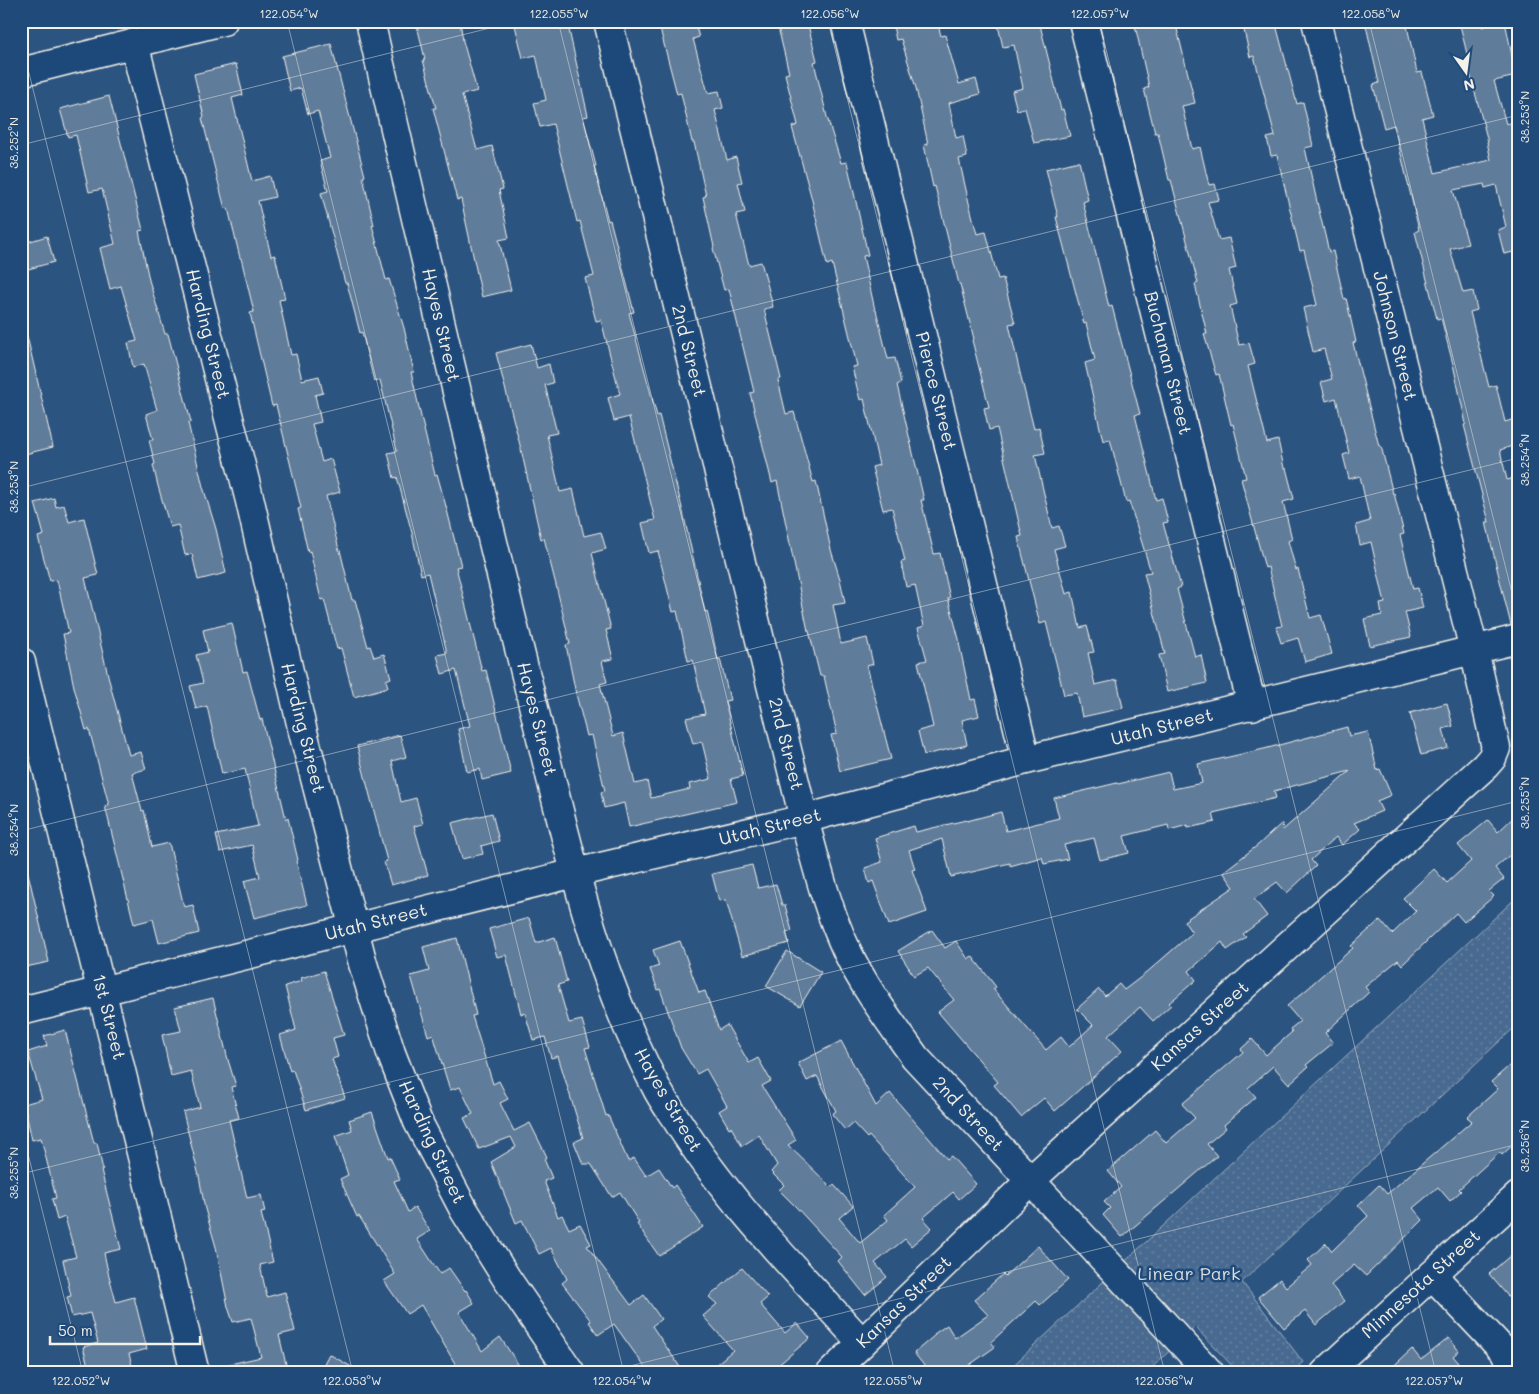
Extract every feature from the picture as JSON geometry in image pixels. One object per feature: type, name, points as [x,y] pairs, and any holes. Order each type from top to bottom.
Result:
[{"type":"street","points":[[21,72],[223,21]]},
{"type":"street","name":"Hayes Street","points":[[370,21],[488,527],[575,873],[608,980],[628,1030],[656,1088],[695,1150],[733,1200],[862,1343]]},
{"type":"street","name":"2nd Street","points":[[608,21],[804,819],[821,881],[847,951],[879,1007],[915,1057],[1210,1373]]},
{"type":"street","name":"Pierce Street","points":[[845,21],[1026,760]]},
{"type":"street","name":"Buchanan Street","points":[[1083,21],[1252,706]]},
{"type":"street","name":"Johnson Street","points":[[1316,21],[1474,650]]},
{"type":"street","name":"Harding Street","points":[[134,43],[248,491],[302,728],[363,964],[391,1053],[418,1122],[464,1210],[571,1373]]},
{"type":"street","name":"Utah Street","points":[[21,1011],[575,873],[804,819],[1026,760],[1252,706],[1518,639]]},
{"type":"street","name":"Kansas Street","points":[[831,1373],[1031,1180],[1485,766],[1492,758],[1496,748],[1474,650]]},
{"type":"street","name":"1st Street","points":[[21,662],[196,1373]]},
{"type":"street","name":"Minnesota Street","points":[[1324,1373],[1518,1196]]},
{"type":"street","points":[[1432,1275],[1518,1366]]},
{"type":"green space","name":"Linear Park","points":[[1518,896],[1518,1024],[1242,1282],[1303,1362],[1291,1373],[1239,1373],[1195,1327],[1146,1373],[1005,1373]]},
{"type":"building","points":[[416,21],[460,21],[463,41],[477,91],[462,95],[477,150],[492,146],[503,189],[499,190],[509,238],[499,240],[511,290],[482,297],[461,199],[457,200],[433,108],[436,108],[423,60],[425,59]]},
{"type":"building","points":[[514,21],[567,21],[588,116],[583,117],[596,166],[594,166],[634,312],[629,313],[657,416],[659,415],[705,612],[707,611],[718,660],[720,659],[730,700],[725,701],[743,776],[731,779],[737,802],[629,827],[624,803],[604,808],[601,792],[605,791],[592,735],[587,736],[576,694],[566,645],[570,644],[544,538],[541,539],[521,449],[496,353],[531,344],[537,368],[549,364],[553,383],[545,385],[557,433],[547,435],[560,492],[573,489],[584,536],[601,532],[606,549],[592,553],[611,629],[606,630],[613,659],[602,661],[607,682],[600,684],[613,736],[623,733],[635,784],[647,781],[651,798],[690,789],[689,784],[711,779],[702,742],[693,744],[686,718],[705,714],[693,660],[688,661],[677,611],[673,612],[658,551],[649,553],[642,523],[655,520],[629,417],[614,421],[608,398],[620,394],[601,320],[596,321],[585,278],[594,276],[580,221],[577,222],[553,124],[540,127],[534,103],[546,100],[536,55],[523,58]]},
{"type":"building","points":[[658,21],[694,21],[699,37],[693,39],[708,93],[719,91],[723,108],[715,110],[727,160],[736,157],[742,182],[738,183],[745,212],[736,214],[749,265],[761,262],[773,307],[764,309],[781,379],[778,380],[786,414],[794,412],[813,482],[816,481],[831,550],[840,579],[845,603],[833,605],[841,644],[867,638],[873,664],[867,666],[891,759],[840,771],[831,735],[837,734],[824,676],[820,676],[808,631],[777,481],[772,483],[750,393],[754,392],[729,289],[724,290],[713,248],[703,197],[706,196],[694,142],[692,142],[681,93],[677,94]]},
{"type":"building","points":[[807,21],[817,61],[814,62],[827,117],[841,163],[847,162],[868,255],[863,256],[875,310],[888,359],[895,358],[901,383],[897,385],[924,500],[921,500],[934,554],[940,553],[971,700],[975,699],[979,716],[962,720],[967,745],[924,755],[918,731],[933,727],[918,662],[927,660],[918,628],[924,626],[915,585],[906,587],[901,562],[905,561],[892,508],[883,510],[872,467],[879,465],[864,399],[860,400],[852,367],[857,366],[832,263],[827,265],[792,127],[798,125],[785,74],[789,73],[777,23]]},
{"type":"building","points":[[892,21],[937,21],[941,36],[945,35],[959,84],[976,79],[980,94],[949,103],[956,138],[963,136],[967,157],[959,159],[969,203],[977,234],[986,232],[998,279],[1003,278],[1015,323],[1009,324],[1020,373],[1034,429],[1039,427],[1045,453],[1035,455],[1052,528],[1059,526],[1065,546],[1054,549],[1066,594],[1072,592],[1080,628],[1087,626],[1094,652],[1088,653],[1095,685],[1117,680],[1123,708],[1082,717],[1077,693],[1064,695],[1046,622],[1040,624],[1018,537],[1022,536],[997,428],[989,430],[984,408],[989,407],[960,284],[935,186],[933,187],[924,145],[928,144],[916,88],[901,39],[896,40]]},
{"type":"building","points":[[997,21],[1039,21],[1061,110],[1063,109],[1070,136],[1034,143],[1025,108],[1017,110],[1012,91],[1023,88],[1014,45],[1003,47]]},
{"type":"building","points":[[1134,21],[1175,21],[1195,103],[1182,106],[1192,149],[1200,147],[1209,185],[1215,184],[1219,200],[1208,202],[1219,240],[1229,238],[1236,268],[1229,270],[1237,304],[1230,306],[1239,345],[1249,343],[1255,364],[1248,366],[1267,443],[1278,440],[1284,468],[1286,468],[1294,499],[1283,502],[1292,539],[1288,541],[1296,570],[1298,569],[1310,618],[1321,615],[1332,654],[1305,662],[1298,638],[1281,643],[1276,627],[1282,626],[1268,567],[1265,568],[1241,479],[1246,478],[1233,424],[1231,425],[1219,374],[1216,375],[1204,334],[1207,334],[1195,284],[1198,283],[1158,133],[1155,133],[1144,89],[1149,87]]},
{"type":"building","points":[[1242,21],[1275,21],[1297,104],[1303,102],[1313,146],[1305,148],[1317,202],[1329,252],[1333,251],[1344,299],[1346,298],[1356,342],[1353,343],[1404,534],[1400,535],[1413,589],[1418,588],[1423,608],[1405,612],[1411,637],[1370,646],[1364,619],[1382,615],[1380,604],[1385,603],[1371,542],[1360,545],[1356,525],[1370,521],[1360,476],[1349,479],[1343,455],[1349,453],[1336,398],[1326,401],[1321,382],[1332,379],[1324,349],[1313,352],[1303,308],[1317,305],[1304,250],[1300,251],[1277,155],[1271,156],[1267,138],[1275,136],[1254,56],[1250,57]]},
{"type":"building","points":[[1365,21],[1406,21],[1417,73],[1422,72],[1433,115],[1422,118],[1435,173],[1491,160],[1459,21],[1480,21],[1482,27],[1505,21],[1516,76],[1494,81],[1506,124],[1518,121],[1518,251],[1504,254],[1498,230],[1506,227],[1496,185],[1485,188],[1484,184],[1453,190],[1468,244],[1450,249],[1463,293],[1473,291],[1477,310],[1470,312],[1489,387],[1496,385],[1505,422],[1518,418],[1518,444],[1500,450],[1507,480],[1518,477],[1518,624],[1511,625],[1500,581],[1486,522],[1489,522],[1464,425],[1466,424],[1453,364],[1441,318],[1437,319],[1415,232],[1419,230],[1394,125],[1384,128],[1373,85],[1379,83]]},
{"type":"building","points":[[331,44],[365,176],[363,177],[374,225],[372,225],[386,280],[389,279],[404,328],[422,421],[461,566],[456,567],[482,671],[486,670],[511,773],[482,780],[480,769],[467,772],[458,729],[470,726],[456,670],[442,674],[437,655],[447,653],[428,573],[421,575],[397,477],[394,478],[388,453],[397,451],[380,380],[374,381],[362,332],[360,333],[347,283],[345,283],[321,193],[328,191],[320,161],[330,158],[318,111],[308,114],[301,88],[290,91],[282,56]]},
{"type":"building","points":[[236,64],[243,95],[232,98],[252,181],[270,176],[275,197],[258,201],[271,256],[275,255],[285,299],[279,300],[291,355],[296,354],[302,380],[319,376],[323,393],[315,395],[321,422],[312,424],[322,462],[331,459],[340,492],[326,496],[339,550],[352,600],[355,600],[368,647],[370,646],[374,657],[384,654],[391,678],[386,680],[388,687],[354,697],[341,648],[337,649],[324,599],[321,600],[310,551],[308,552],[298,509],[301,508],[276,405],[272,406],[250,313],[254,312],[241,258],[228,208],[225,209],[202,118],[204,117],[194,74]]},
{"type":"building","points":[[109,96],[143,230],[139,231],[149,280],[165,334],[168,334],[191,422],[188,423],[203,487],[216,529],[226,573],[198,580],[192,554],[185,555],[178,525],[170,527],[158,486],[149,440],[153,440],[146,414],[157,410],[144,364],[133,367],[128,343],[137,341],[121,286],[110,289],[100,248],[115,244],[102,189],[89,192],[76,135],[68,137],[60,109]]},
{"type":"building","points":[[1079,161],[1088,200],[1083,202],[1109,307],[1112,306],[1140,414],[1135,415],[1156,500],[1162,498],[1168,522],[1163,523],[1181,587],[1177,589],[1195,657],[1201,655],[1207,683],[1167,692],[1159,655],[1165,654],[1144,573],[1151,572],[1129,501],[1126,502],[1110,439],[1103,441],[1085,363],[1095,360],[1056,217],[1058,217],[1046,169]]},
{"type":"building","points":[[47,236],[54,262],[21,271],[21,244]]},
{"type":"building","points":[[27,336],[53,447],[25,454],[21,437],[21,337]]},
{"type":"building","points":[[54,498],[56,507],[64,505],[69,522],[84,518],[98,575],[85,578],[111,688],[129,755],[141,752],[146,769],[132,773],[142,811],[144,810],[152,847],[169,843],[184,907],[193,905],[199,933],[159,943],[153,919],[134,924],[105,806],[109,805],[89,729],[86,730],[74,687],[63,634],[69,633],[57,580],[50,581],[38,537],[44,535],[35,503]]},
{"type":"building","points":[[232,623],[243,672],[247,671],[260,720],[262,719],[286,819],[288,818],[307,905],[254,918],[244,881],[260,877],[252,845],[220,852],[216,835],[258,826],[245,769],[222,774],[207,706],[196,709],[190,686],[203,683],[196,655],[208,652],[203,630]]},
{"type":"building","points":[[1447,703],[1453,726],[1443,729],[1448,748],[1421,755],[1410,713]]},
{"type":"building","points":[[1347,727],[1349,736],[1368,732],[1377,770],[1380,769],[1391,795],[1377,801],[1382,811],[1354,823],[1360,829],[1342,845],[1336,837],[1311,860],[1316,866],[1287,893],[1277,882],[1254,899],[1267,916],[1243,934],[1246,937],[1227,950],[1222,942],[1189,971],[1196,980],[1169,1003],[1171,1005],[1153,1021],[1140,1007],[1108,1036],[1122,1051],[1055,1111],[1044,1098],[1021,1117],[994,1085],[998,1082],[938,1012],[954,1000],[928,968],[914,976],[898,951],[932,930],[945,948],[956,941],[968,959],[972,956],[996,987],[993,989],[1046,1050],[1061,1037],[1069,1047],[1093,1025],[1077,1009],[1099,989],[1105,996],[1119,984],[1124,990],[1145,974],[1192,933],[1184,921],[1234,887],[1223,872],[1258,845],[1282,823],[1283,830],[1350,771],[1274,791],[1276,798],[1213,813],[1215,822],[1188,828],[1188,825],[1169,830],[1168,825],[1124,836],[1129,853],[1100,860],[1094,838],[1064,845],[1068,859],[1044,864],[1042,857],[1010,866],[1010,863],[951,877],[942,839],[909,850],[915,869],[912,870],[927,912],[889,925],[873,881],[869,883],[865,868],[882,862],[875,838],[914,826],[916,832],[1001,812],[1006,831],[1059,818],[1054,798],[1169,772],[1173,789],[1202,783],[1198,764]]},
{"type":"building","points":[[400,735],[406,757],[392,761],[401,802],[416,798],[423,824],[414,826],[428,875],[391,885],[384,862],[387,861],[357,746]]},
{"type":"building","points":[[492,813],[499,841],[481,846],[483,854],[462,859],[452,823]]},
{"type":"building","points":[[1518,813],[1518,848],[1495,868],[1504,879],[1489,891],[1494,896],[1464,922],[1456,913],[1402,965],[1398,960],[1365,987],[1369,992],[1325,1033],[1333,1043],[1306,1065],[1308,1067],[1289,1084],[1273,1066],[1248,1088],[1256,1097],[1224,1125],[1226,1128],[1207,1144],[1217,1156],[1122,1237],[1103,1215],[1110,1208],[1104,1202],[1121,1187],[1108,1171],[1155,1130],[1166,1143],[1195,1118],[1182,1104],[1243,1052],[1241,1049],[1252,1039],[1266,1055],[1292,1032],[1290,1029],[1300,1021],[1287,1006],[1353,948],[1351,946],[1380,920],[1392,934],[1416,911],[1403,898],[1434,869],[1447,883],[1471,861],[1458,845],[1488,820],[1498,832]]},
{"type":"building","points":[[752,865],[758,888],[776,884],[782,905],[785,905],[792,931],[786,933],[789,943],[742,956],[726,900],[719,901],[712,874]]},
{"type":"building","points":[[27,869],[49,962],[21,968],[21,870]]},
{"type":"building","points":[[529,918],[536,943],[555,937],[567,982],[558,985],[569,1023],[582,1020],[590,1047],[585,1048],[606,1116],[608,1115],[628,1161],[634,1158],[646,1176],[659,1168],[672,1188],[675,1185],[703,1227],[659,1256],[637,1224],[639,1223],[620,1192],[612,1197],[591,1164],[583,1164],[574,1142],[583,1138],[558,1056],[551,1058],[545,1037],[533,1040],[525,1013],[521,1014],[506,955],[497,957],[489,929]]},
{"type":"building","points":[[457,938],[476,1015],[472,1016],[493,1084],[499,1081],[508,1099],[500,1103],[514,1131],[530,1123],[547,1157],[544,1159],[552,1178],[544,1181],[558,1217],[562,1215],[569,1229],[580,1224],[591,1244],[587,1246],[631,1305],[644,1295],[661,1319],[652,1326],[684,1373],[649,1373],[614,1324],[598,1335],[589,1322],[591,1321],[562,1283],[567,1279],[551,1248],[539,1254],[522,1220],[516,1223],[491,1162],[516,1147],[511,1137],[479,1149],[464,1118],[473,1114],[460,1087],[450,1090],[433,1034],[428,1036],[411,976],[429,971],[423,947]]},
{"type":"building","points":[[680,941],[699,993],[705,991],[719,1030],[727,1025],[749,1063],[758,1058],[771,1081],[762,1086],[796,1140],[788,1145],[831,1187],[834,1185],[853,1206],[839,1218],[860,1243],[888,1220],[884,1215],[915,1187],[869,1136],[867,1138],[853,1123],[845,1130],[832,1114],[836,1111],[817,1076],[807,1081],[798,1063],[841,1041],[876,1106],[890,1093],[947,1159],[951,1156],[976,1184],[959,1199],[953,1192],[923,1218],[932,1228],[911,1246],[905,1239],[875,1263],[887,1277],[865,1295],[838,1261],[842,1257],[779,1190],[784,1185],[771,1172],[777,1165],[759,1135],[742,1146],[719,1111],[727,1106],[706,1069],[697,1074],[681,1048],[660,989],[658,990],[650,969],[659,966],[653,950]]},
{"type":"building","points":[[787,951],[821,972],[800,1006],[766,986]]},
{"type":"building","points":[[324,971],[344,1035],[333,1038],[338,1057],[332,1059],[345,1098],[306,1110],[293,1070],[290,1071],[280,1035],[296,1030],[285,986],[302,981],[301,978]]},
{"type":"building","points":[[213,998],[236,1086],[231,1087],[239,1118],[229,1120],[247,1198],[261,1195],[265,1212],[261,1213],[273,1262],[260,1265],[267,1297],[285,1292],[295,1331],[279,1335],[288,1373],[221,1373],[221,1366],[261,1357],[251,1318],[233,1322],[228,1307],[216,1247],[205,1209],[183,1112],[200,1107],[191,1071],[171,1076],[162,1035],[181,1031],[175,1007]]},
{"type":"building","points":[[65,1030],[94,1143],[97,1143],[103,1170],[101,1170],[121,1249],[104,1253],[108,1272],[116,1302],[134,1297],[147,1349],[129,1354],[134,1373],[90,1373],[83,1347],[98,1343],[90,1313],[72,1317],[67,1297],[71,1296],[63,1260],[76,1257],[65,1217],[57,1220],[52,1199],[56,1198],[41,1138],[32,1140],[24,1104],[42,1099],[28,1052],[47,1046],[44,1036]]},
{"type":"building","points":[[1518,1058],[1518,1140],[1502,1155],[1500,1152],[1459,1189],[1461,1191],[1450,1201],[1438,1187],[1413,1208],[1423,1220],[1366,1276],[1354,1265],[1331,1285],[1344,1301],[1316,1325],[1305,1311],[1284,1328],[1258,1297],[1280,1279],[1286,1287],[1312,1265],[1308,1260],[1326,1243],[1332,1251],[1368,1216],[1358,1205],[1379,1185],[1387,1194],[1472,1121],[1467,1117],[1498,1089],[1491,1082]]},
{"type":"building","points":[[372,1112],[388,1158],[390,1157],[400,1179],[394,1181],[408,1212],[415,1207],[430,1231],[417,1239],[440,1274],[449,1268],[474,1303],[459,1312],[482,1351],[500,1337],[524,1373],[475,1373],[470,1365],[460,1372],[421,1305],[407,1314],[384,1281],[395,1274],[359,1216],[357,1217],[340,1179],[348,1175],[335,1136],[352,1130],[349,1120]]},
{"type":"building","points":[[1038,1246],[1068,1280],[1040,1305],[1036,1301],[991,1342],[995,1347],[958,1373],[930,1373],[914,1353],[934,1334],[947,1325],[955,1338],[988,1315],[974,1300],[1003,1274],[1005,1276]]},
{"type":"building","points":[[1518,1249],[1518,1308],[1489,1274]]},
{"type":"building","points":[[742,1268],[768,1297],[760,1304],[785,1333],[797,1323],[810,1338],[769,1373],[706,1373],[733,1350],[703,1316],[717,1304],[709,1297]]},
{"type":"building","points":[[1449,1338],[1459,1351],[1453,1356],[1467,1373],[1386,1373],[1412,1349],[1421,1360]]},
{"type":"building","points":[[329,1354],[362,1373],[319,1373]]}]
